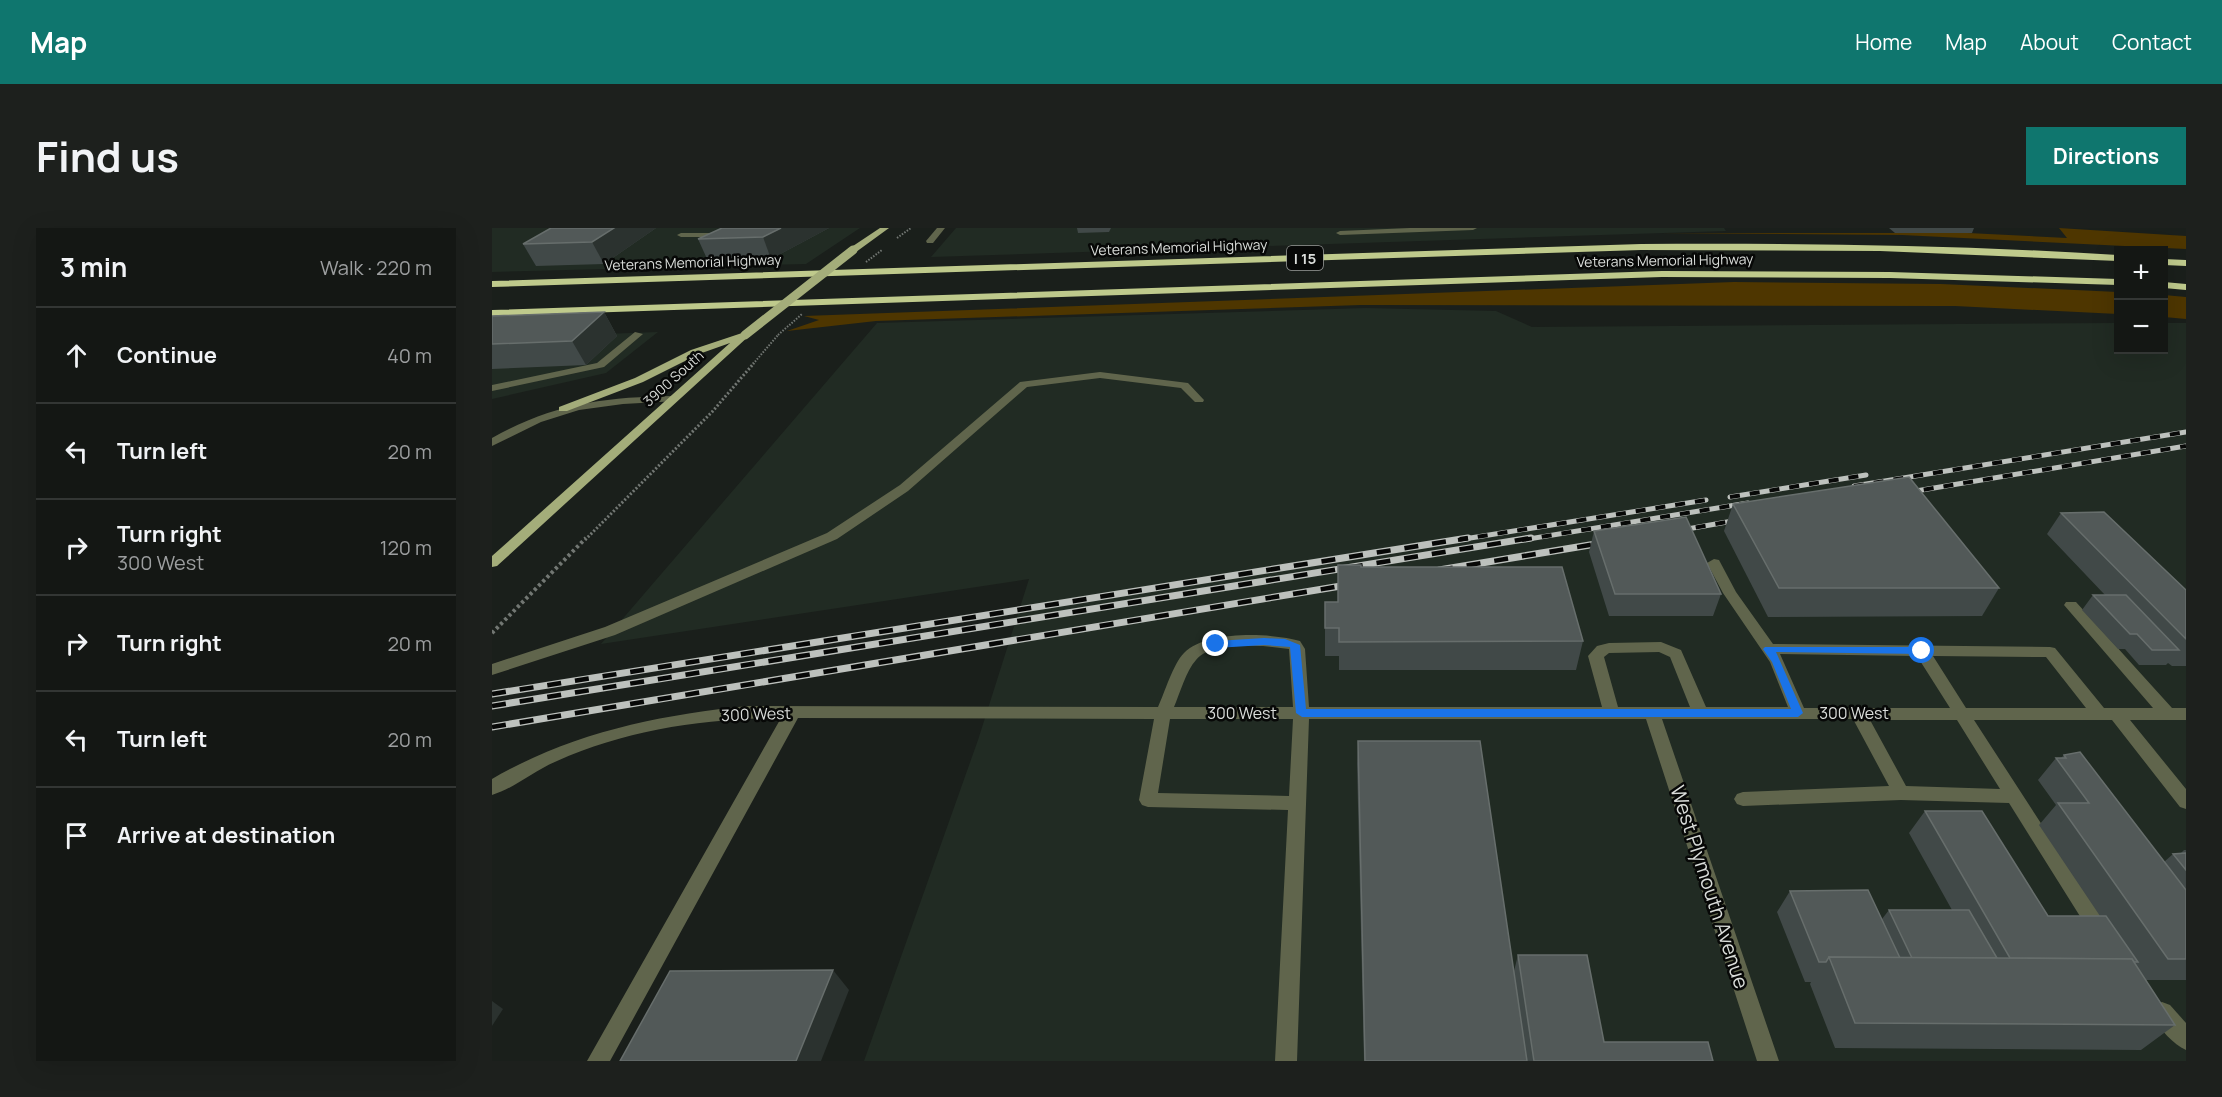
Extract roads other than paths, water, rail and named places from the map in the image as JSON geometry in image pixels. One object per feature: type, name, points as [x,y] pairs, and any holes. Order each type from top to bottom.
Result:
[{"type":"highway","name":"Veterans Memorial Highway","points":[[492,284],[1641,247],[1819,246],[1970,250],[2114,258]]},
{"type":"highway","points":[[2168,262],[2186,263]]},
{"type":"highway","name":"Veterans Memorial Highway","points":[[492,313],[1662,274],[1860,273],[2007,276],[2114,282]]},
{"type":"highway","points":[[2168,285],[2186,287]]},
{"type":"main road","name":"3900 South","points":[[492,563],[745,335],[853,250],[885,228]]},
{"type":"main road","points":[[563,409],[639,380],[719,342],[745,335]]},
{"type":"street","points":[[681,235],[724,235],[738,228]]},
{"type":"street","points":[[930,241],[941,228]]},
{"type":"street","points":[[1340,233],[1473,228]]},
{"type":"street","points":[[492,388],[600,365],[638,334]]},
{"type":"street","points":[[492,670],[610,632],[832,536],[904,488],[1024,384],[1100,375],[1184,385],[1199,400]]},
{"type":"street","points":[[492,443],[523,425],[563,409],[602,401],[673,399]]},
{"type":"street","points":[[1714,563],[1730,593],[1777,661],[1798,713]]},
{"type":"street","points":[[2071,604],[2168,714]]},
{"type":"street","points":[[1286,1061],[1298,803],[1302,713],[1297,649],[1295,645],[1285,642],[1216,644],[1202,648],[1188,658],[1163,713],[1148,800],[1298,803]]},
{"type":"street","points":[[1612,713],[1596,656],[1608,648],[1661,647],[1676,654],[1700,713]]},
{"type":"street","points":[[1768,649],[2050,652],[2186,802]]},
{"type":"street","points":[[1922,651],[1960,714],[2112,949]]},
{"type":"street","name":"300 West","points":[[492,788],[508,777],[556,755],[630,729],[688,718],[748,712],[2186,714]]},
{"type":"street","points":[[598,1061],[794,712]]},
{"type":"street","name":"West Plymouth Avenue","points":[[1652,713],[1768,1061]]},
{"type":"street","points":[[1858,713],[1901,793]]},
{"type":"street","points":[[1743,799],[1901,793],[2013,796]]},
{"type":"street","points":[[2146,995],[2186,1039]]},
{"type":"railway","points":[[1854,486],[2186,432]]},
{"type":"railway","points":[[1904,493],[2186,446]]},
{"type":"railway","points":[[1730,497],[1866,475]]},
{"type":"railway","points":[[1458,540],[1706,500]]},
{"type":"railway","points":[[1522,540],[1748,503]]},
{"type":"railway","points":[[1676,531],[1744,519]]},
{"type":"railway","points":[[492,694],[1468,538]]},
{"type":"railway","points":[[492,706],[1531,538]]},
{"type":"railway","points":[[1439,570],[1608,542]]},
{"type":"railway","points":[[492,727],[1353,584]]}]
